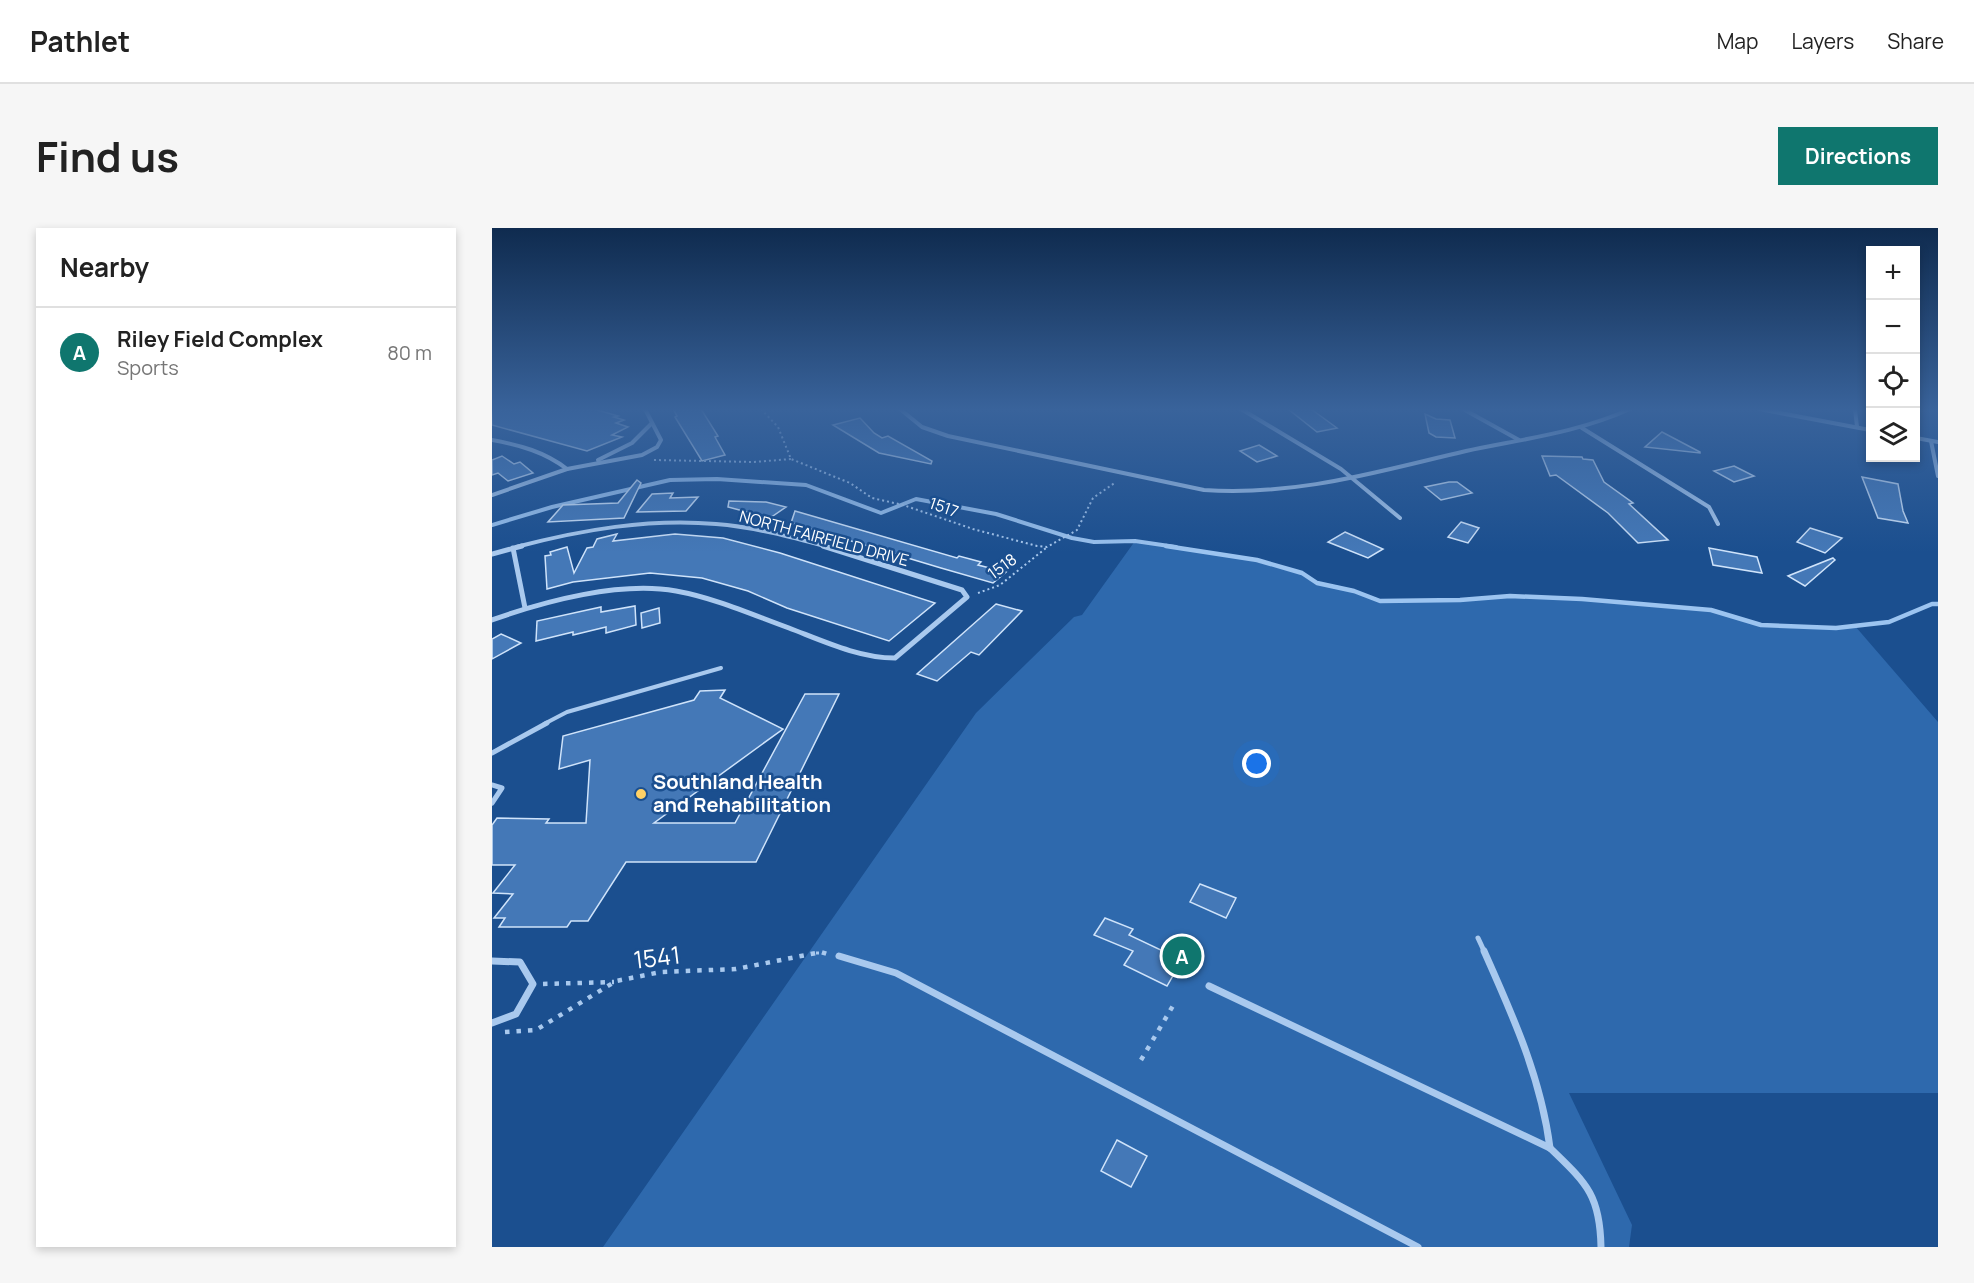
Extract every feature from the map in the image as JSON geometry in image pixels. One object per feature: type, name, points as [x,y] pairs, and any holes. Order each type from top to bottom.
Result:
[{"type":"street","points":[[549,457],[567,469]]},
{"type":"street","points":[[588,464],[604,457]]},
{"type":"street","points":[[492,495],[567,469],[632,457]]},
{"type":"street","points":[[1046,457],[1204,490],[1244,494],[1294,490],[1355,479],[1449,457]]},
{"type":"street","points":[[1321,457],[1355,479],[1400,518]]},
{"type":"street","points":[[1627,457],[1708,507],[1718,524]]},
{"type":"street","points":[[1934,457],[1938,476]]},
{"type":"street","name":"NORTH FAIRFIELD DRIVE","points":[[492,554],[616,528],[719,524],[750,528],[887,566],[962,590],[967,597]]},
{"type":"street","points":[[513,548],[525,608]]},
{"type":"street","points":[[492,620],[525,608],[591,592],[656,588],[678,591],[858,653],[895,658],[963,603],[967,597]]},
{"type":"lane","points":[[492,753],[567,712],[721,668]]},
{"type":"lane","points":[[492,785],[502,788],[492,803]]},
{"type":"lane","points":[[1478,938],[1526,1053],[1548,1118],[1550,1148]]},
{"type":"lane","points":[[839,956],[896,973],[1418,1247]]},
{"type":"lane","points":[[492,961],[520,962],[533,984],[516,1014],[492,1023]]},
{"type":"lane","points":[[1209,986],[1550,1148],[1590,1187],[1600,1212],[1601,1247]]},
{"type":"path","points":[[632,457],[698,462],[754,462],[791,459]]},
{"type":"path","name":"1517","points":[[791,459],[850,483],[873,498],[903,505],[973,529],[1047,547]]},
{"type":"path","points":[[1047,547],[1077,530],[1093,498],[1116,482],[1123,473]]},
{"type":"path","name":"1518","points":[[967,597],[1000,585],[1047,547]]},
{"type":"path","name":"1541","points":[[500,1034],[536,1030],[616,981],[661,972],[736,969],[821,952],[839,956]]},
{"type":"path","points":[[533,984],[616,981]]},
{"type":"path","points":[[1142,1060],[1174,1004]]},
{"type":"shaded area","points":[[1135,541],[1218,553],[1302,573],[1311,579],[1380,601],[1460,600],[1510,596],[1582,599],[1711,610],[1761,625],[1836,628],[1855,626],[1938,722],[1938,1093],[1569,1093],[1632,1225],[1629,1247],[603,1247],[976,713],[1074,617],[1082,615]]},
{"type":"building","points":[[503,457],[514,464],[520,462],[533,473],[508,481],[498,473],[492,475],[492,460]]},
{"type":"building","points":[[699,457],[719,457],[702,461]]},
{"type":"building","points":[[896,457],[924,457],[932,461],[931,464]]},
{"type":"building","points":[[1249,457],[1275,457],[1257,462]]},
{"type":"building","points":[[1542,457],[1582,457],[1593,460],[1604,482],[1633,503],[1629,504],[1668,540],[1638,543],[1608,513],[1556,475],[1550,476]]},
{"type":"building","points":[[1734,466],[1754,476],[1734,482],[1714,471]]},
{"type":"building","points":[[1862,477],[1898,484],[1903,511],[1908,523],[1878,518]]},
{"type":"building","points":[[637,480],[641,483],[624,518],[548,522],[563,505],[618,503]]},
{"type":"building","points":[[1457,482],[1472,493],[1441,500],[1425,487]]},
{"type":"building","points":[[673,493],[670,498],[698,497],[686,511],[637,512],[652,494]]},
{"type":"building","points":[[729,501],[766,502],[786,507],[770,518],[728,507]]},
{"type":"building","points":[[795,511],[957,558],[959,556],[981,562],[978,565],[1006,572],[993,583],[941,568],[791,523]]},
{"type":"building","points":[[1461,522],[1479,528],[1468,543],[1448,537]]},
{"type":"building","points":[[1810,528],[1842,538],[1825,553],[1797,542]]},
{"type":"building","points":[[1345,532],[1383,549],[1368,558],[1328,542]]},
{"type":"building","points":[[617,534],[613,541],[675,534],[723,538],[780,553],[935,603],[889,641],[787,608],[748,591],[702,578],[650,573],[573,582],[547,589],[545,556],[551,555],[550,552],[567,547],[574,573],[587,548],[593,547],[597,539]]},
{"type":"building","points":[[1709,548],[1757,557],[1762,573],[1713,565]]},
{"type":"building","points":[[1833,558],[1835,560],[1805,586],[1788,576]]},
{"type":"building","points":[[996,604],[1022,611],[979,655],[971,652],[937,681],[917,674]]},
{"type":"building","points":[[635,606],[636,625],[606,633],[606,627],[536,641],[537,621],[601,607],[601,612]]},
{"type":"building","points":[[659,608],[660,623],[642,628],[641,613]]},
{"type":"building","points":[[501,634],[521,643],[492,659],[492,639]]},
{"type":"building","name":"Southland Health and Rehabilitation","points":[[725,690],[720,698],[783,729],[654,823],[735,823],[805,694],[839,694],[756,862],[626,862],[588,921],[571,921],[567,927],[499,927],[505,918],[494,918],[513,894],[493,893],[515,865],[492,865],[492,825],[497,818],[549,819],[546,823],[586,823],[590,760],[559,769],[563,736],[694,700],[700,691]]},
{"type":"building","points":[[1200,884],[1236,898],[1226,918],[1190,902]]},
{"type":"building","points":[[1105,918],[1133,929],[1129,935],[1182,960],[1167,986],[1124,965],[1133,951],[1094,935]]},
{"type":"building","points":[[1117,1140],[1147,1156],[1131,1187],[1101,1171]]},
{"type":"waterway","points":[[492,525],[552,507],[670,480],[717,479],[806,485],[881,513],[916,499],[996,514],[1072,538],[1094,542],[1135,541],[1176,547]]},
{"type":"waterway","points":[[1166,546],[1257,560],[1302,573],[1317,583],[1354,591],[1380,601],[1460,600],[1510,596],[1582,599],[1711,610],[1761,625],[1836,628],[1889,622],[1932,604],[1938,604]]},
{"type":"place","name":"Southland Health and Rehabilitation","points":[[641,794]]},
{"type":"place","name":"Riley Field Complex","points":[[1182,956]]}]
